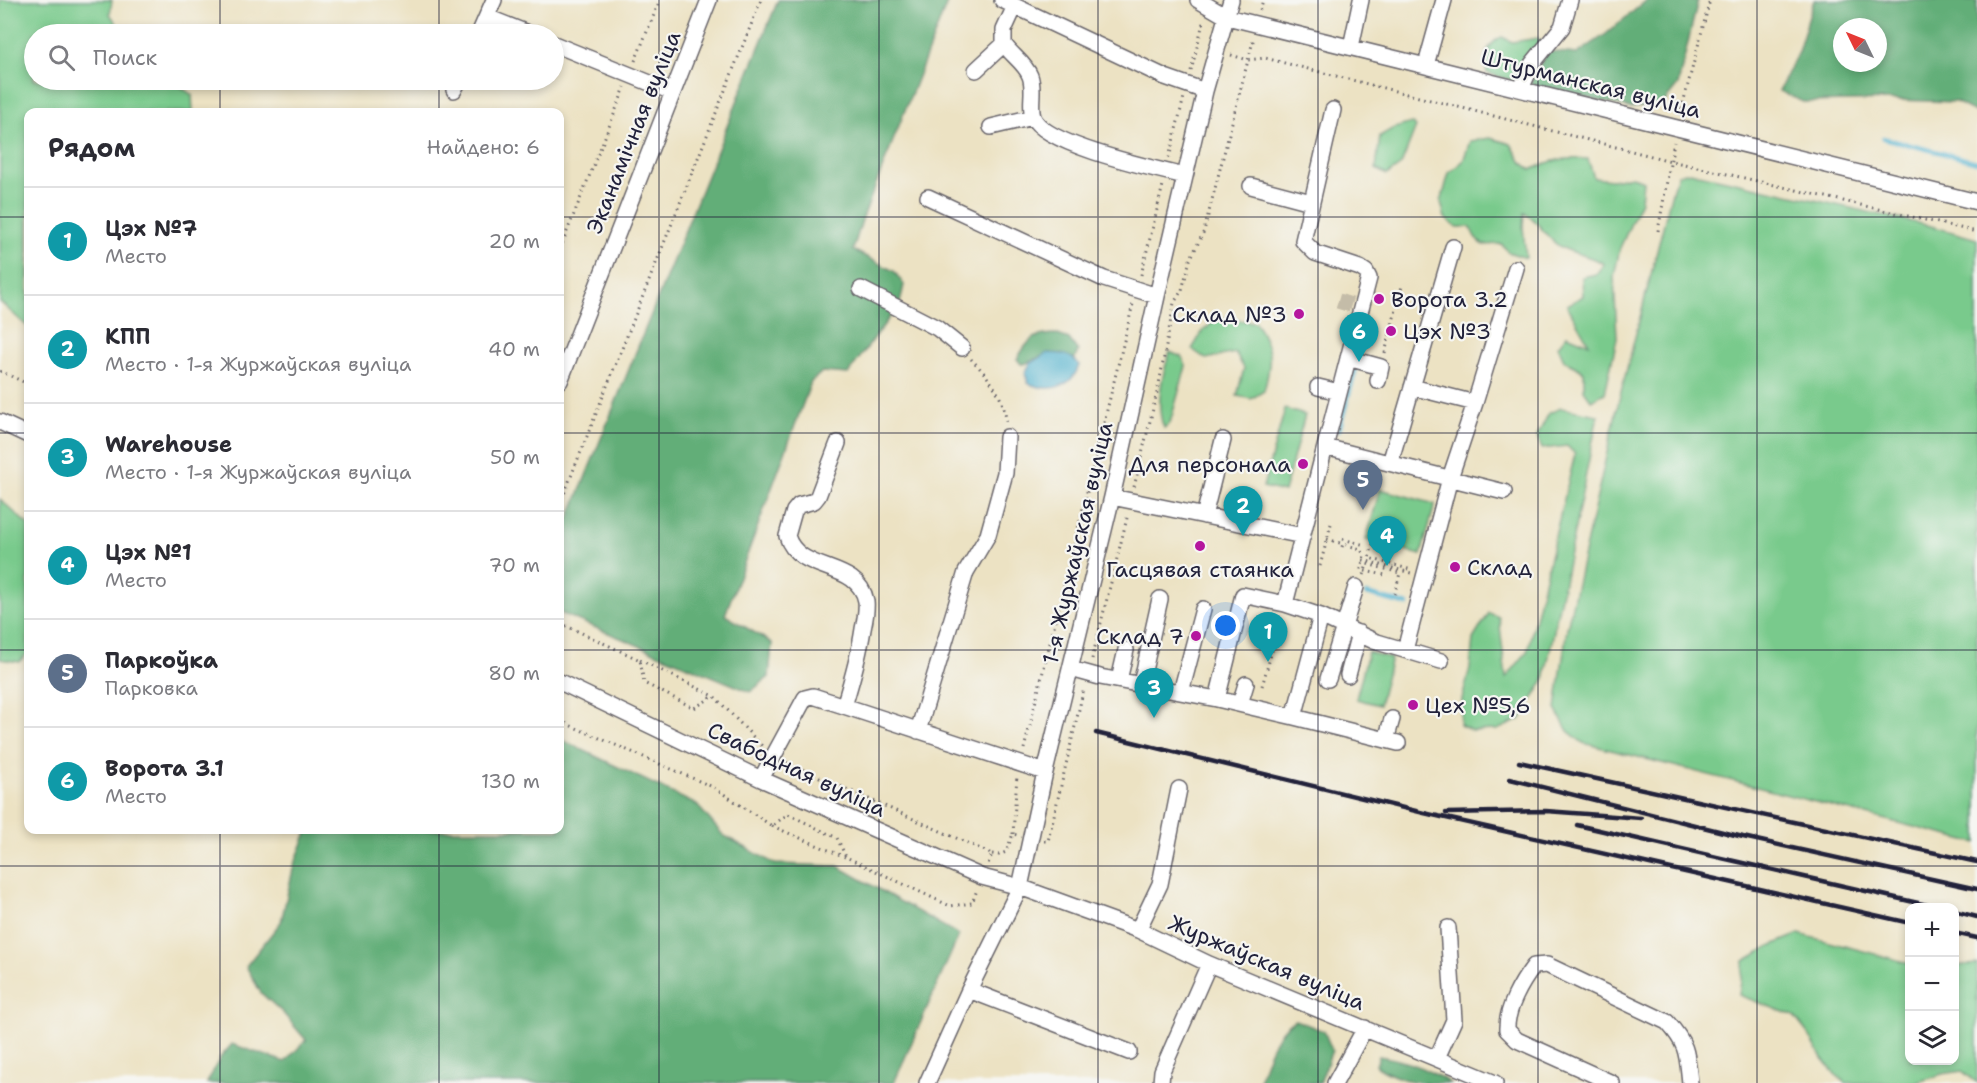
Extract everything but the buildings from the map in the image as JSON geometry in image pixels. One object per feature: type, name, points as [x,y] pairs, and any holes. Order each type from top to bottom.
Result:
[{"type":"street","points":[[484,24],[494,0]]},
{"type":"street","name":"Эканамічная вуліца","points":[[564,371],[709,0]]},
{"type":"street","name":"1-я Журжаўская вуліца","points":[[927,1083],[969,990],[1020,887],[1045,772],[1112,497],[1156,296],[1205,91],[1231,0]]},
{"type":"street","points":[[1351,47],[1361,0]]},
{"type":"street","points":[[1426,66],[1444,0]]},
{"type":"street","points":[[1521,89],[1532,64],[1562,27],[1570,0]]},
{"type":"street","points":[[1185,176],[1096,153],[1052,133],[1039,124],[1033,117],[1031,77],[1028,70],[1004,44],[1008,3],[1164,77],[1205,91]]},
{"type":"street","name":"Штурманская вуліца","points":[[1203,3],[1227,16],[1257,24],[1977,202]]},
{"type":"street","points":[[487,17],[505,24]]},
{"type":"street","points":[[976,70],[1004,44]]},
{"type":"street","points":[[564,48],[672,92]]},
{"type":"street","points":[[1285,604],[1311,540],[1325,447],[1348,358],[1356,306],[1369,280],[1366,272],[1360,268],[1315,253],[1304,244],[1304,233],[1333,110]]},
{"type":"street","points":[[991,127],[1033,117]]},
{"type":"street","points":[[1251,186],[1311,202]]},
{"type":"street","points":[[928,197],[1104,279],[1156,296]]},
{"type":"street","points":[[1390,463],[1453,247]]},
{"type":"street","points":[[1405,650],[1450,478],[1516,268]]},
{"type":"street","points":[[861,289],[937,328],[962,348]]},
{"type":"street","points":[[1348,358],[1380,374]]},
{"type":"street","points":[[1318,387],[1339,392]]},
{"type":"street","points":[[1412,387],[1475,403]]},
{"type":"street","points":[[0,422],[24,433]]},
{"type":"street","points":[[918,731],[966,572],[988,535],[1005,472],[1007,437]]},
{"type":"street","points":[[1204,516],[1223,440]]},
{"type":"street","points":[[838,443],[822,490],[814,501],[799,505],[794,512],[787,536],[789,543],[799,556],[844,574],[855,581],[866,600],[858,663],[844,706]]},
{"type":"street","points":[[1325,447],[1504,492]]},
{"type":"street","points":[[1112,497],[1311,540]]},
{"type":"street","points":[[1348,675],[1356,587]]},
{"type":"street","points":[[1217,699],[1243,595],[1285,604],[1321,616],[1374,640],[1441,662]]},
{"type":"street","points":[[1141,684],[1160,599]]},
{"type":"street","points":[[1181,692],[1203,609]]},
{"type":"street","points":[[1294,717],[1321,616]]},
{"type":"street","points":[[1328,679],[1352,630]]},
{"type":"street","points":[[1119,680],[1126,650]]},
{"type":"street","points":[[1071,669],[1217,699],[1392,741],[1392,719]]},
{"type":"street","name":"Свабодная вуліца","points":[[564,684],[761,779],[982,877],[1020,887]]},
{"type":"street","points":[[1246,684],[1248,706]]},
{"type":"street","points":[[761,779],[805,698],[813,696],[1045,772]]},
{"type":"street","points":[[1138,930],[1160,884],[1179,789]]},
{"type":"street","name":"Журжаўская вуліца","points":[[1020,887],[1138,930],[1209,964],[1494,1083]]},
{"type":"street","points":[[1437,1058],[1454,1020],[1448,928]]},
{"type":"street","points":[[1161,1083],[1162,1071],[1209,964]]},
{"type":"street","points":[[1612,1083],[1517,1040],[1507,1030],[1507,1020],[1524,978],[1534,966],[1547,965],[1667,1022],[1679,1035],[1687,1051],[1690,1083]]},
{"type":"street","points":[[969,990],[1129,1052]]},
{"type":"street","points":[[1335,1083],[1365,1028]]},
{"type":"path","points":[[564,239],[660,0]]},
{"type":"path","points":[[564,494],[761,0]]},
{"type":"path","points":[[1048,841],[1159,384],[1174,303],[1182,290],[1190,260],[1204,231],[1263,0]]},
{"type":"path","points":[[1658,231],[1677,127],[1710,0]]},
{"type":"path","points":[[1013,834],[1015,784],[1197,47],[1203,3]]},
{"type":"path","points":[[1197,47],[1248,60],[1265,58],[1671,161],[1977,232]]},
{"type":"path","points":[[1380,374],[1402,286]]},
{"type":"path","points":[[962,348],[990,380],[1000,398],[1005,415],[1007,437]]},
{"type":"path","points":[[0,371],[24,382]]},
{"type":"path","points":[[1311,540],[1331,524]]},
{"type":"path","points":[[1311,540],[1365,545]]},
{"type":"path","points":[[1311,540],[1320,566]]},
{"type":"path","points":[[1342,543],[1360,549],[1363,558],[1415,572],[1369,558],[1373,544]]},
{"type":"path","points":[[1367,564],[1400,573],[1394,597]]},
{"type":"path","points":[[1365,571],[1385,576]]},
{"type":"path","points":[[1248,706],[1271,660],[1278,630]]},
{"type":"path","points":[[640,660],[714,696]]},
{"type":"path","points":[[564,723],[713,788],[772,826],[846,857],[950,906],[972,903],[982,877]]},
{"type":"path","points":[[772,826],[788,814],[837,838],[846,857]]},
{"type":"green space","points":[[0,0],[112,0],[110,14],[117,24],[24,24],[24,90],[185,90],[192,95],[193,108],[24,108],[24,323],[0,302]]},
{"type":"green space","points":[[778,0],[943,0],[947,3],[862,220],[853,250],[894,271],[904,285],[900,303],[848,374],[822,372],[811,382],[725,615],[772,643],[769,677],[750,692],[564,615],[564,530]]},
{"type":"green space","points":[[1647,0],[1698,0],[1678,85],[1662,105],[1630,108],[1530,84],[1547,51],[1577,54],[1606,34]]},
{"type":"green space","points":[[1814,0],[1977,0],[1977,113],[1956,102],[1896,100],[1803,102],[1779,91],[1798,52]]},
{"type":"green space","points":[[1502,37],[1512,42],[1538,38],[1540,41],[1518,82],[1487,73],[1487,52],[1492,43]]},
{"type":"green space","points":[[1411,123],[1416,127],[1401,165],[1387,175],[1376,169],[1380,136],[1392,129]]},
{"type":"green space","points":[[1490,138],[1511,144],[1521,161],[1531,170],[1558,160],[1588,159],[1594,178],[1612,180],[1632,176],[1643,181],[1641,201],[1620,248],[1614,276],[1617,338],[1605,393],[1591,400],[1584,390],[1584,372],[1564,360],[1558,346],[1567,335],[1589,344],[1567,305],[1583,296],[1582,277],[1596,274],[1604,264],[1559,246],[1524,213],[1526,258],[1508,252],[1502,244],[1483,245],[1475,237],[1470,227],[1456,227],[1445,218],[1441,202],[1449,173],[1463,161],[1470,141]]},
{"type":"green space","points":[[1690,172],[1935,227],[1977,239],[1977,843],[1583,743],[1568,731],[1556,709],[1567,628],[1619,400],[1673,188],[1678,175]]},
{"type":"green space","points":[[1218,318],[1255,322],[1265,340],[1269,355],[1267,381],[1264,391],[1251,399],[1237,396],[1244,368],[1235,353],[1206,359],[1192,349],[1203,331]]},
{"type":"green space","points":[[1055,334],[1069,339],[1078,351],[1075,359],[1049,354],[1021,364],[1017,359],[1032,339]]},
{"type":"green space","points":[[1170,352],[1182,357],[1186,366],[1170,423],[1164,428],[1160,401],[1164,370]]},
{"type":"green space","points":[[1561,408],[1598,415],[1544,680],[1520,720],[1497,730],[1472,731],[1460,725],[1462,699],[1470,668],[1473,639],[1489,613],[1499,617],[1506,678],[1527,652],[1575,454],[1567,446],[1542,449],[1537,436],[1549,413]]},
{"type":"green space","points":[[1285,409],[1305,415],[1284,492],[1263,487]]},
{"type":"green space","points":[[1380,489],[1435,504],[1421,555],[1366,540]]},
{"type":"green space","points":[[0,499],[24,521],[24,657],[19,662],[0,659]]},
{"type":"green space","points":[[1368,652],[1391,658],[1379,705],[1356,699]]},
{"type":"green space","points":[[564,741],[697,805],[723,835],[775,864],[838,866],[959,935],[894,1083],[207,1083],[220,1058],[232,1044],[285,1062],[306,1040],[283,1013],[261,993],[246,966],[281,922],[294,865],[306,834],[564,834]]},
{"type":"green space","points":[[1799,934],[1905,962],[1905,1065],[1959,1065],[1959,966],[1977,964],[1977,1083],[1962,1071],[1942,1074],[1915,1083],[1846,1083],[1822,1058],[1809,1035],[1794,1016],[1739,995],[1744,961],[1770,946]]},
{"type":"green space","points":[[1295,1020],[1324,1031],[1332,1050],[1320,1083],[1258,1083],[1276,1039],[1287,1025]]},
{"type":"green space","points":[[1379,1056],[1416,1066],[1450,1083],[1420,1082],[1394,1076],[1376,1066]]},
{"type":"water","points":[[1047,353],[1069,356],[1079,365],[1076,373],[1065,383],[1052,388],[1028,383],[1025,373],[1030,364]]},
{"type":"waterway","points":[[1883,138],[1977,162]]},
{"type":"waterway","points":[[1339,430],[1357,365]]},
{"type":"waterway","points":[[1366,594],[1408,605]]},
{"type":"tunnel","points":[[1338,301],[1351,305]]},
{"type":"railway","points":[[1096,733],[1424,813],[1905,922]]},
{"type":"railway","points":[[1519,762],[1977,862]]},
{"type":"railway","points":[[1510,779],[1743,837],[1977,889]]},
{"type":"railway","points":[[1446,813],[1546,811],[1641,818]]},
{"type":"railway","points":[[1577,825],[1918,903]]},
{"type":"railway","points":[[1959,912],[1977,917]]},
{"type":"railway","points":[[1959,934],[1977,938]]},
{"type":"place","name":"Ворота 3.2","points":[[1379,299]]},
{"type":"place","name":"Склад №3","points":[[1299,314]]},
{"type":"place","name":"Цэх №3","points":[[1391,331]]},
{"type":"place","name":"Ворота 3.1","points":[[1359,362]]},
{"type":"place","name":"Для персонала","points":[[1303,464]]},
{"type":"place","name":"Паркоўка","points":[[1363,510]]},
{"type":"place","name":"КПП","points":[[1243,536]]},
{"type":"place","name":"Гасцявая стаянка","points":[[1200,546]]},
{"type":"place","name":"Цэх №1","points":[[1387,566]]},
{"type":"place","name":"Склад","points":[[1455,567]]},
{"type":"place","name":"Склад 7","points":[[1196,636]]},
{"type":"place","name":"Цэх №7","points":[[1268,662]]},
{"type":"place","name":"Цех №5,6","points":[[1413,705]]},
{"type":"place","name":"Warehouse","points":[[1154,718]]}]
